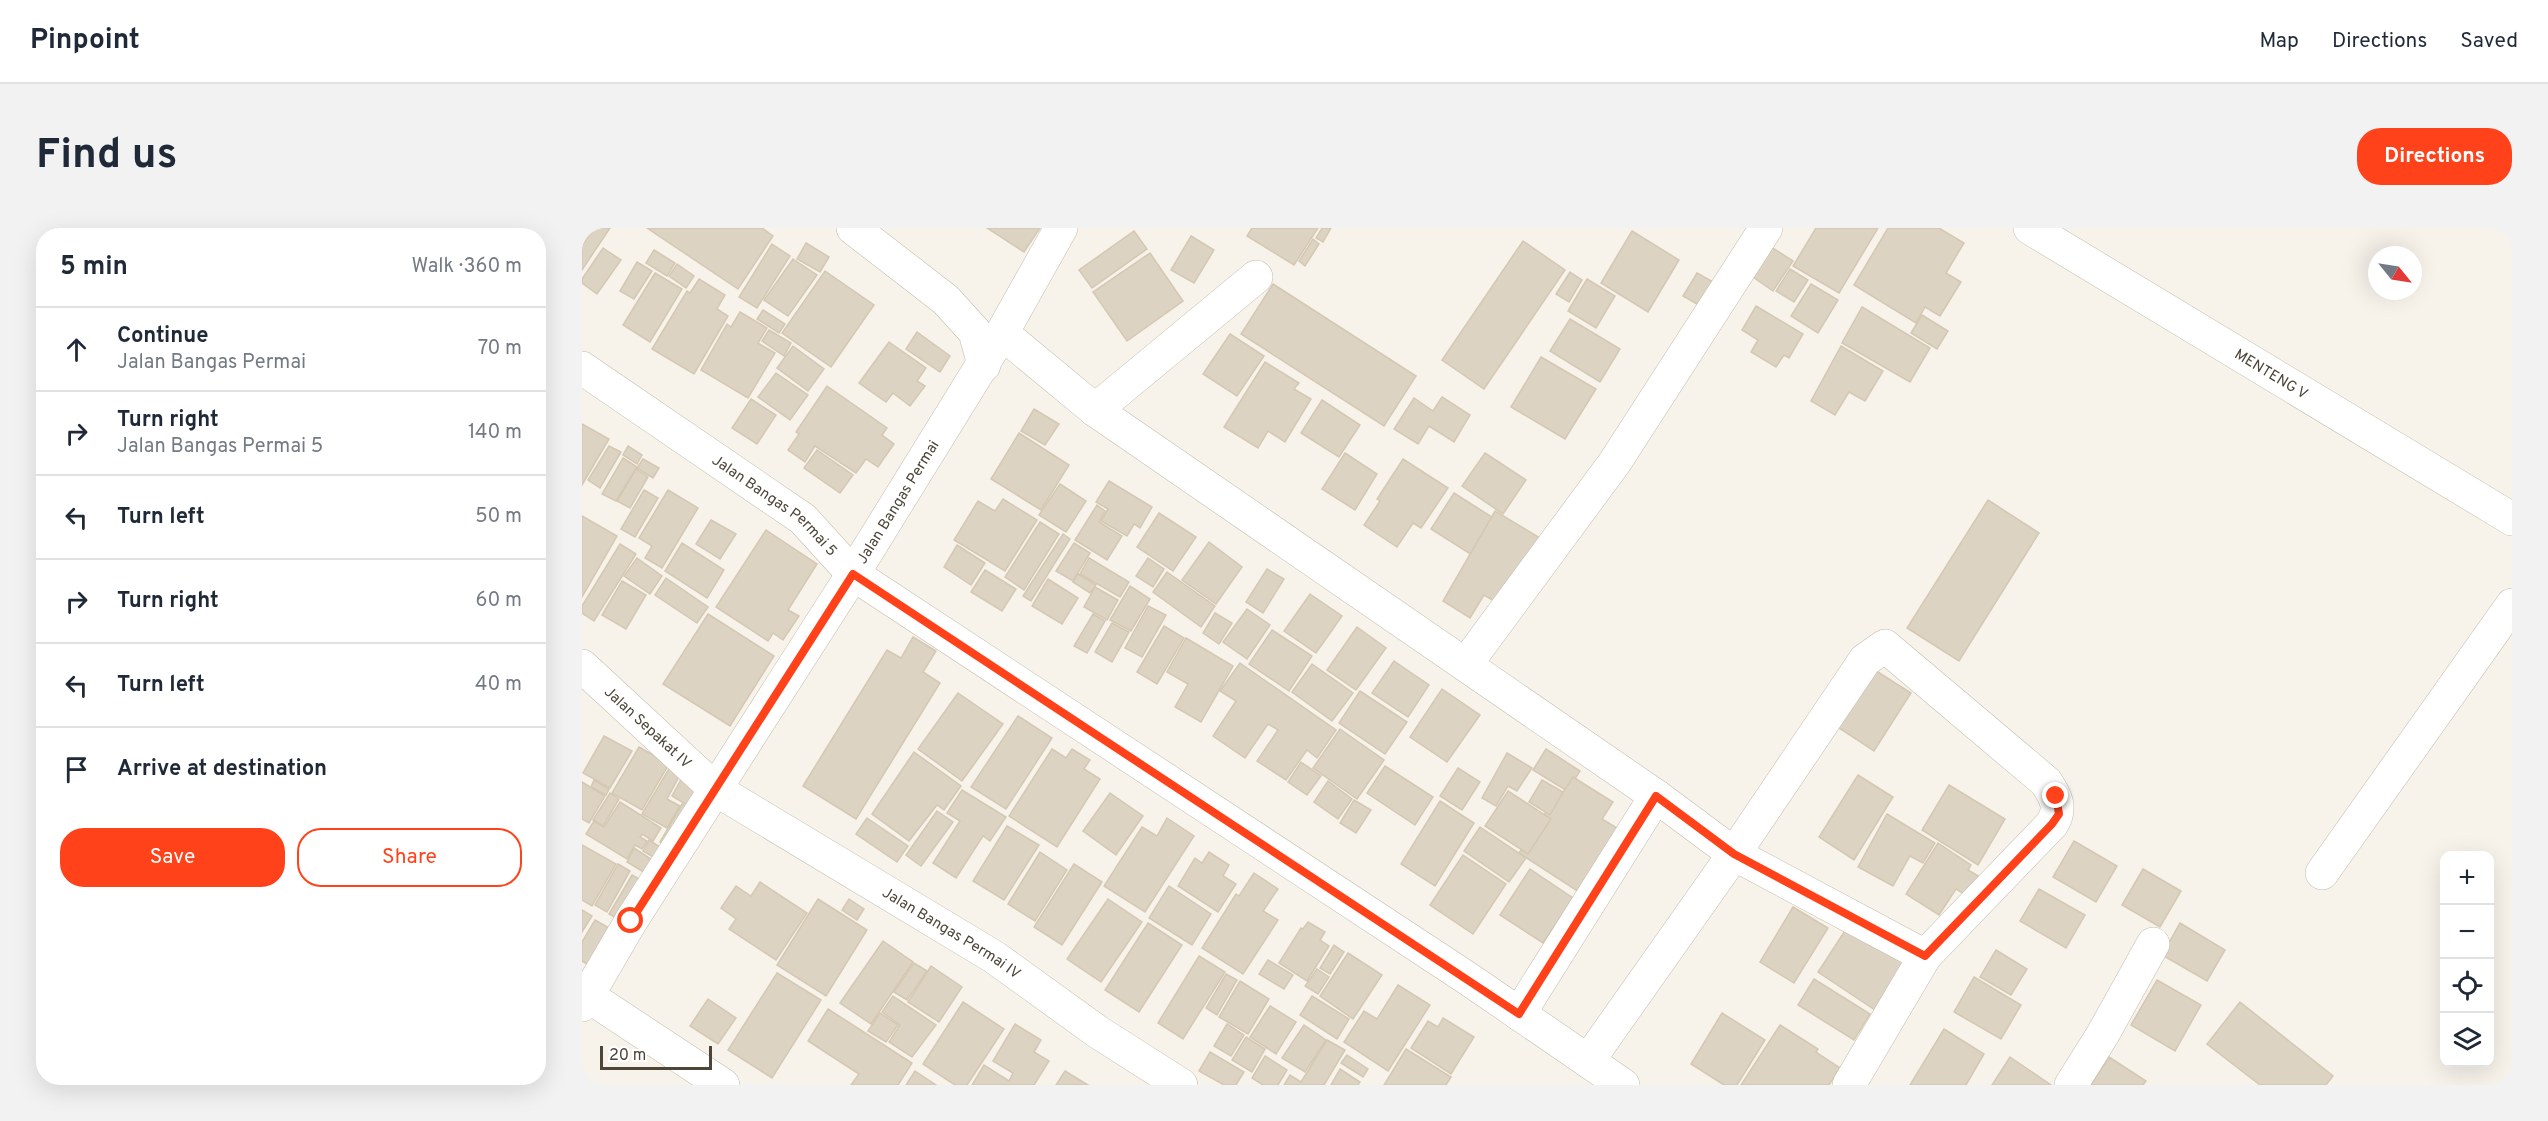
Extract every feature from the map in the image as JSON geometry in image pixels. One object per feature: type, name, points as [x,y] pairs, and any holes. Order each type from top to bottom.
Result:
[{"type":"street","points":[[853,228],[946,300],[975,332],[984,364]]},
{"type":"street","name":"Jalan Bangas Permai","points":[[584,997],[984,364],[1061,228]]},
{"type":"street","points":[[1466,664],[1615,462],[1766,228]]},
{"type":"street","name":"MENTENG V","points":[[2030,228],[2512,519]]},
{"type":"street","points":[[1095,410],[1256,277]]},
{"type":"street","points":[[1002,333],[1095,410],[1656,796],[1734,854],[1925,956]]},
{"type":"street","name":"Jalan Bangas Permai 5","points":[[582,368],[803,519],[853,574],[1623,1085]]},
{"type":"street","points":[[2322,873],[2512,605]]},
{"type":"street","points":[[1588,1061],[1734,854],[1865,660],[1885,646],[2046,782],[2056,796],[2059,814],[1925,956],[1849,1085]]},
{"type":"street","name":"Jalan Sepakat IV","points":[[582,666],[715,789]]},
{"type":"street","name":"Jalan Bangas Permai IV","points":[[715,789],[994,957],[1098,1032],[1181,1085]]},
{"type":"street","points":[[1519,1014],[1656,796]]},
{"type":"street","points":[[2071,1085],[2103,1034],[2153,944]]},
{"type":"street","points":[[584,997],[723,1085]]},
{"type":"building","points":[[594,228],[610,228],[582,270],[582,246]]},
{"type":"building","points":[[647,228],[762,228],[773,236],[738,289]]},
{"type":"building","points":[[987,228],[1040,228],[1024,252]]},
{"type":"building","points":[[1252,228],[1318,228],[1294,265],[1247,236]]},
{"type":"building","points":[[1322,228],[1331,228],[1323,242],[1316,238]]},
{"type":"building","points":[[1816,228],[1878,228],[1839,293],[1793,266]]},
{"type":"building","points":[[1888,228],[1939,228],[1964,243],[1946,273],[1961,282],[1940,316],[1925,307],[1916,323],[1854,285]]},
{"type":"building","points":[[1134,231],[1147,249],[1092,288],[1079,270]]},
{"type":"building","points":[[1632,231],[1679,260],[1648,312],[1601,283]]},
{"type":"building","points":[[1191,236],[1214,250],[1194,283],[1171,270]]},
{"type":"building","points":[[1313,239],[1319,244],[1305,266],[1299,261]]},
{"type":"building","points":[[1523,241],[1565,270],[1484,389],[1442,360]]},
{"type":"building","points":[[1762,241],[1793,261],[1773,291],[1743,270]]},
{"type":"building","points":[[806,243],[829,257],[820,272],[797,259]]},
{"type":"building","points":[[772,244],[790,256],[757,308],[739,297]]},
{"type":"building","points":[[603,248],[621,260],[597,294],[582,283],[582,279]]},
{"type":"building","points":[[654,250],[675,263],[667,276],[646,263]]},
{"type":"building","points":[[1150,253],[1183,301],[1127,341],[1093,292]]},
{"type":"building","points":[[793,259],[817,275],[788,316],[764,300]]},
{"type":"building","points":[[637,262],[652,271],[634,299],[620,291]]},
{"type":"building","points":[[677,264],[694,276],[686,288],[669,276]]},
{"type":"building","points":[[1790,269],[1808,280],[1794,302],[1776,291]]},
{"type":"building","points":[[825,271],[874,305],[831,367],[782,333]]},
{"type":"building","points":[[1570,272],[1582,280],[1569,302],[1556,294]]},
{"type":"building","points":[[655,273],[682,289],[650,342],[623,325]]},
{"type":"building","points":[[1697,273],[1715,283],[1702,307],[1683,296]]},
{"type":"building","points":[[699,279],[725,295],[717,309],[728,316],[694,374],[652,349],[687,291],[690,293]]},
{"type":"building","points":[[1587,279],[1615,296],[1596,328],[1568,311]]},
{"type":"building","points":[[1273,284],[1416,376],[1384,426],[1241,334]]},
{"type":"building","points":[[1811,284],[1838,300],[1818,333],[1791,316]]},
{"type":"building","points":[[1756,306],[1803,334],[1789,358],[1784,355],[1776,367],[1751,352],[1758,340],[1742,330]]},
{"type":"building","points":[[1862,307],[1930,348],[1910,382],[1842,343]]},
{"type":"building","points":[[763,310],[785,324],[779,333],[757,319]]},
{"type":"building","points":[[740,312],[767,328],[758,343],[775,353],[748,398],[701,370],[727,324],[731,327]]},
{"type":"building","points":[[1922,315],[1948,331],[1937,349],[1911,333]]},
{"type":"building","points":[[1570,319],[1620,349],[1600,382],[1550,351]]},
{"type":"building","points":[[769,330],[791,343],[784,356],[762,341]]},
{"type":"building","points":[[917,332],[950,356],[940,372],[906,349]]},
{"type":"building","points":[[1230,334],[1264,356],[1237,396],[1203,374]]},
{"type":"building","points":[[889,342],[926,368],[917,381],[925,386],[910,406],[893,393],[886,402],[859,383]]},
{"type":"building","points":[[793,346],[824,369],[808,391],[777,368]]},
{"type":"building","points":[[1841,346],[1883,371],[1865,401],[1849,392],[1835,415],[1811,401]]},
{"type":"building","points":[[1541,357],[1596,389],[1565,439],[1511,407]]},
{"type":"building","points":[[1265,362],[1299,383],[1294,389],[1311,399],[1285,442],[1268,431],[1258,448],[1224,427]]},
{"type":"building","points":[[776,373],[808,395],[790,420],[758,397]]},
{"type":"building","points":[[827,386],[887,428],[882,435],[894,444],[878,467],[866,459],[856,473],[815,446],[805,462],[788,450],[799,434],[796,432]]},
{"type":"building","points":[[1442,397],[1470,415],[1454,442],[1429,426],[1418,444],[1394,429],[1414,398],[1433,411]]},
{"type":"building","points":[[751,399],[776,415],[757,444],[732,428]]},
{"type":"building","points":[[1322,400],[1360,425],[1339,457],[1301,433]]},
{"type":"building","points":[[1034,409],[1059,424],[1045,445],[1021,431]]},
{"type":"building","points":[[582,424],[609,439],[582,485]]},
{"type":"building","points":[[1019,433],[1069,465],[1041,510],[991,479]]},
{"type":"building","points":[[609,446],[621,452],[600,488],[588,480]]},
{"type":"building","points":[[628,446],[642,455],[637,464],[623,455]]},
{"type":"building","points":[[817,450],[853,475],[840,493],[804,468]]},
{"type":"building","points":[[1345,453],[1377,474],[1355,510],[1322,489]]},
{"type":"building","points":[[1485,453],[1526,480],[1503,514],[1462,486]]},
{"type":"building","points":[[623,458],[637,467],[616,501],[602,494]]},
{"type":"building","points":[[643,459],[659,468],[653,478],[637,468]]},
{"type":"building","points":[[1403,459],[1448,488],[1421,528],[1413,523],[1397,547],[1364,525],[1380,501],[1377,499]]},
{"type":"building","points":[[636,469],[648,477],[630,508],[617,501]]},
{"type":"building","points":[[1109,481],[1152,507],[1140,528],[1134,524],[1127,536],[1101,521],[1108,509],[1096,502]]},
{"type":"building","points":[[1060,484],[1086,501],[1066,532],[1039,515]]},
{"type":"building","points":[[644,490],[658,498],[635,537],[621,529]]},
{"type":"building","points":[[668,490],[698,508],[662,568],[645,558],[652,546],[639,538]]},
{"type":"building","points":[[1454,493],[1495,519],[1472,555],[1431,529]]},
{"type":"building","points":[[1003,499],[1037,520],[1005,571],[954,540],[978,501],[995,511]]},
{"type":"building","points":[[1988,500],[2039,533],[1959,661],[1907,628]]},
{"type":"building","points":[[1097,505],[1105,511],[1099,522],[1122,536],[1107,560],[1075,540]]},
{"type":"building","points":[[1495,511],[1540,538],[1499,604],[1484,595],[1470,618],[1443,601]]},
{"type":"building","points":[[1159,513],[1196,537],[1173,571],[1137,547]]},
{"type":"building","points":[[582,516],[617,536],[582,597]]},
{"type":"building","points":[[711,520],[736,534],[720,559],[696,544]]},
{"type":"building","points":[[1040,522],[1059,534],[1024,590],[1005,577]]},
{"type":"building","points":[[766,530],[817,564],[788,610],[799,616],[783,640],[773,633],[768,641],[716,607]]},
{"type":"building","points":[[1063,534],[1070,539],[1031,601],[1023,596]]},
{"type":"building","points":[[1209,542],[1242,567],[1216,604],[1182,580]]},
{"type":"building","points":[[682,543],[724,570],[707,598],[665,571]]},
{"type":"building","points":[[1074,543],[1090,553],[1073,581],[1056,571]]},
{"type":"building","points":[[620,544],[636,554],[594,621],[582,613],[582,606]]},
{"type":"building","points":[[957,545],[985,563],[971,585],[944,567]]},
{"type":"building","points":[[637,558],[662,576],[650,594],[624,576]]},
{"type":"building","points":[[1089,558],[1129,582],[1120,597],[1080,574]]},
{"type":"building","points":[[1148,558],[1164,569],[1153,587],[1136,576]]},
{"type":"building","points":[[1267,569],[1284,579],[1263,613],[1246,602]]},
{"type":"building","points":[[985,570],[1016,589],[1002,611],[971,592]]},
{"type":"building","points":[[1167,572],[1215,606],[1201,627],[1153,592]]},
{"type":"building","points":[[1078,574],[1096,585],[1090,593],[1073,582]]},
{"type":"building","points":[[666,578],[708,607],[697,623],[655,595]]},
{"type":"building","points":[[1048,579],[1078,598],[1062,624],[1032,606]]},
{"type":"building","points":[[622,581],[646,595],[626,629],[602,615]]},
{"type":"building","points":[[1130,586],[1150,599],[1131,631],[1110,620]]},
{"type":"building","points":[[1095,587],[1118,600],[1107,620],[1084,607]]},
{"type":"building","points":[[1310,594],[1342,616],[1316,653],[1284,631]]},
{"type":"building","points":[[1148,606],[1166,615],[1142,657],[1125,648]]},
{"type":"building","points":[[1247,609],[1270,625],[1247,659],[1223,642]]},
{"type":"building","points":[[1215,613],[1232,623],[1219,644],[1203,633]]},
{"type":"building","points":[[708,614],[774,656],[730,726],[663,684]]},
{"type":"building","points":[[1093,614],[1105,621],[1087,653],[1074,646]]},
{"type":"building","points":[[1112,623],[1129,632],[1112,662],[1095,652]]},
{"type":"building","points":[[1164,626],[1184,638],[1157,684],[1137,672]]},
{"type":"building","points":[[1357,627],[1386,648],[1356,690],[1327,670]]},
{"type":"building","points":[[1272,630],[1312,656],[1289,691],[1249,664]]},
{"type":"building","points":[[913,637],[936,651],[923,672],[940,683],[856,819],[803,786],[887,650],[901,658]]},
{"type":"building","points":[[1186,638],[1233,666],[1201,722],[1175,707],[1188,684],[1167,672]]},
{"type":"building","points":[[1394,661],[1429,685],[1408,717],[1372,693]]},
{"type":"building","points":[[1240,663],[1336,730],[1317,758],[1307,750],[1286,780],[1257,761],[1278,730],[1268,724],[1245,758],[1213,736],[1236,701],[1220,691]]},
{"type":"building","points":[[1312,664],[1353,693],[1332,721],[1292,692]]},
{"type":"building","points":[[1870,667],[1911,693],[1874,751],[1833,724]]},
{"type":"building","points":[[1442,689],[1480,715],[1447,762],[1410,737]]},
{"type":"building","points":[[1360,691],[1407,722],[1385,754],[1339,723]]},
{"type":"building","points":[[958,693],[1003,724],[962,781],[918,749]]},
{"type":"building","points":[[1018,716],[1052,738],[1006,809],[971,787]]},
{"type":"building","points":[[1340,729],[1384,760],[1357,799],[1313,768]]},
{"type":"building","points":[[604,736],[632,751],[610,788],[583,773]]},
{"type":"building","points":[[639,747],[669,764],[642,810],[612,793]]},
{"type":"building","points":[[1052,749],[1066,758],[1072,749],[1090,760],[1084,769],[1100,779],[1057,847],[1009,816]]},
{"type":"building","points":[[1546,749],[1580,771],[1567,791],[1533,770]]},
{"type":"building","points":[[914,752],[961,786],[944,810],[937,805],[909,841],[872,814]]},
{"type":"building","points":[[1507,753],[1532,768],[1517,791],[1508,786],[1496,806],[1482,798]]},
{"type":"building","points":[[1301,762],[1321,776],[1307,795],[1288,782]]},
{"type":"building","points":[[1385,766],[1433,797],[1415,825],[1367,793]]},
{"type":"building","points":[[670,767],[681,773],[667,799],[680,806],[667,828],[642,814]]},
{"type":"building","points":[[1458,768],[1480,782],[1462,810],[1440,796]]},
{"type":"building","points":[[1858,775],[1893,797],[1854,860],[1819,837]]},
{"type":"building","points":[[683,776],[709,791],[697,811],[672,796]]},
{"type":"building","points":[[1573,777],[1613,802],[1602,819],[1622,831],[1582,894],[1519,853],[1559,792],[1562,794]]},
{"type":"building","points":[[594,780],[609,789],[606,795],[591,787]]},
{"type":"building","points":[[1542,780],[1563,792],[1550,815],[1529,802]]},
{"type":"building","points":[[1328,781],[1352,799],[1338,819],[1314,802]]},
{"type":"building","points":[[582,782],[605,796],[589,823],[582,819]]},
{"type":"building","points":[[1949,785],[2005,819],[1978,865],[1922,830]]},
{"type":"building","points":[[962,790],[1006,817],[990,841],[983,836],[956,878],[933,863],[960,821],[947,813]]},
{"type":"building","points":[[1508,791],[1551,819],[1528,854],[1485,826]]},
{"type":"building","points":[[610,793],[619,799],[603,826],[593,820]]},
{"type":"building","points":[[1110,793],[1143,816],[1116,855],[1083,831]]},
{"type":"building","points":[[1354,800],[1371,810],[1356,833],[1340,823]]},
{"type":"building","points":[[1440,801],[1474,823],[1435,886],[1401,864]]},
{"type":"building","points":[[620,802],[661,828],[653,841],[642,834],[640,837],[647,841],[642,849],[635,845],[627,859],[586,834],[594,821],[604,827]]},
{"type":"building","points":[[682,804],[694,811],[671,849],[660,842]]},
{"type":"building","points":[[937,811],[953,822],[921,866],[906,855]]},
{"type":"building","points":[[1887,814],[1935,843],[1923,863],[1910,856],[1893,886],[1858,867]]},
{"type":"building","points":[[867,818],[908,846],[897,862],[856,834]]},
{"type":"building","points":[[1167,818],[1194,836],[1145,912],[1104,886],[1142,827],[1157,836]]},
{"type":"building","points":[[1007,826],[1039,845],[1004,900],[973,881]]},
{"type":"building","points":[[1480,827],[1526,858],[1509,882],[1464,851]]},
{"type":"building","points":[[649,840],[671,854],[665,864],[643,851]]},
{"type":"building","points":[[2074,841],[2117,866],[2096,902],[2053,877]]},
{"type":"building","points":[[1938,843],[1971,865],[1968,870],[1987,881],[1974,901],[1956,889],[1939,915],[1906,894]]},
{"type":"building","points":[[582,845],[616,864],[592,906],[582,900]]},
{"type":"building","points":[[634,848],[663,867],[655,879],[627,862]]},
{"type":"building","points":[[1040,852],[1067,870],[1035,921],[1008,904]]},
{"type":"building","points":[[1209,852],[1229,865],[1223,876],[1236,884],[1218,912],[1178,886],[1195,858],[1202,863]]},
{"type":"building","points":[[1463,855],[1506,884],[1473,934],[1430,905]]},
{"type":"building","points":[[618,864],[630,871],[607,912],[595,905]]},
{"type":"building","points":[[1074,864],[1102,882],[1062,945],[1034,927]]},
{"type":"building","points":[[1530,869],[1573,898],[1543,943],[1500,915]]},
{"type":"building","points":[[2143,869],[2181,891],[2160,927],[2122,905]]},
{"type":"building","points":[[1254,873],[1278,889],[1263,911],[1278,920],[1243,974],[1202,948],[1236,894],[1239,896]]},
{"type":"building","points":[[632,875],[648,884],[625,923],[609,914]]},
{"type":"building","points":[[760,882],[807,913],[776,960],[729,929],[736,919],[721,908],[736,886],[751,896]]},
{"type":"building","points":[[1169,886],[1211,914],[1192,945],[1149,918]]},
{"type":"building","points":[[2039,889],[2085,915],[2066,948],[2020,921]]},
{"type":"building","points":[[818,899],[867,930],[826,996],[777,965]]},
{"type":"building","points":[[849,899],[864,909],[857,920],[842,910]]},
{"type":"building","points":[[1108,899],[1142,922],[1101,982],[1067,959]]},
{"type":"building","points":[[1793,907],[1828,928],[1794,983],[1760,962]]},
{"type":"building","points":[[582,910],[592,916],[582,932]]},
{"type":"building","points":[[595,920],[616,932],[595,969],[582,961],[582,942]]},
{"type":"building","points":[[1308,922],[1325,932],[1320,940],[1329,946],[1307,981],[1279,963],[1301,928],[1303,929]]},
{"type":"building","points":[[1148,923],[1182,945],[1139,1012],[1105,990]]},
{"type":"building","points":[[1850,923],[1907,960],[1875,1010],[1818,972]]},
{"type":"building","points":[[2180,923],[2225,950],[2207,981],[2162,955]]},
{"type":"building","points":[[883,941],[913,962],[871,1024],[840,1003]]},
{"type":"building","points":[[1334,945],[1344,952],[1330,974],[1320,968]]},
{"type":"building","points":[[1996,950],[2027,969],[2011,995],[1980,977]]},
{"type":"building","points":[[1348,953],[1382,975],[1353,1019],[1320,996]]},
{"type":"building","points":[[1199,956],[1225,972],[1183,1039],[1158,1023]]},
{"type":"building","points":[[1268,960],[1293,975],[1284,989],[1259,974]]},
{"type":"building","points":[[914,963],[927,971],[907,1000],[894,992]]},
{"type":"building","points":[[931,966],[962,987],[939,1022],[908,1002]]},
{"type":"building","points":[[1317,969],[1329,977],[1318,994],[1305,986]]},
{"type":"building","points":[[777,973],[821,1000],[772,1078],[728,1050]]},
{"type":"building","points":[[1226,974],[1237,980],[1217,1015],[1206,1008]]},
{"type":"building","points":[[1974,977],[2021,1005],[2001,1039],[1954,1012]]},
{"type":"building","points":[[1814,979],[1870,1014],[1854,1040],[1798,1005]]},
{"type":"building","points":[[2157,980],[2201,1005],[2175,1051],[2131,1025]]},
{"type":"building","points":[[1240,981],[1269,999],[1248,1034],[1219,1017]]},
{"type":"building","points":[[1398,985],[1430,1005],[1388,1071],[1344,1042],[1364,1011],[1377,1019]]},
{"type":"building","points":[[893,996],[936,1025],[912,1057],[889,1042],[900,1025],[882,1012]]},
{"type":"building","points":[[1312,996],[1349,1019],[1337,1039],[1300,1015]]},
{"type":"building","points":[[708,999],[736,1018],[718,1044],[690,1026]]},
{"type":"building","points":[[963,1002],[1004,1029],[967,1085],[955,1085],[923,1064]]},
{"type":"building","points":[[2240,1002],[2333,1076],[2326,1085],[2260,1085],[2207,1044]]},
{"type":"building","points":[[1270,1006],[1296,1022],[1276,1054],[1250,1037]]},
{"type":"building","points":[[828,1009],[912,1063],[898,1085],[851,1085],[859,1074],[808,1041]]},
{"type":"building","points":[[880,1013],[898,1025],[886,1042],[868,1031]]},
{"type":"building","points":[[1722,1013],[1765,1040],[1737,1085],[1724,1085],[1691,1064]]},
{"type":"building","points":[[1443,1018],[1474,1037],[1451,1074],[1411,1048],[1428,1021],[1438,1027]]},
{"type":"building","points":[[1015,1024],[1041,1040],[1034,1052],[1049,1061],[1034,1085],[972,1085],[984,1065],[1009,1081],[1013,1073],[993,1061]]},
{"type":"building","points":[[1227,1024],[1244,1035],[1231,1056],[1214,1046]]},
{"type":"building","points":[[1304,1025],[1326,1040],[1305,1072],[1282,1058]]},
{"type":"building","points":[[1780,1025],[1818,1049],[1816,1052],[1840,1068],[1829,1085],[1741,1085]]},
{"type":"building","points":[[1944,1029],[1984,1054],[1966,1085],[1910,1085]]},
{"type":"building","points":[[1246,1037],[1265,1049],[1252,1072],[1232,1060]]},
{"type":"building","points":[[1327,1040],[1345,1050],[1324,1085],[1284,1085],[1290,1075],[1301,1082]]},
{"type":"building","points":[[1406,1049],[1451,1077],[1446,1085],[1384,1085]]},
{"type":"building","points":[[1210,1052],[1244,1072],[1236,1085],[1224,1085],[1199,1071]]},
{"type":"building","points":[[1347,1055],[1368,1069],[1363,1077],[1341,1063]]},
{"type":"building","points":[[1265,1056],[1287,1070],[1278,1085],[1263,1085],[1252,1078]]},
{"type":"building","points":[[2010,1057],[2051,1085],[1992,1085]]},
{"type":"building","points":[[2109,1057],[2146,1081],[2143,1085],[2091,1085]]},
{"type":"building","points":[[1340,1069],[1360,1082],[1358,1085],[1331,1085]]},
{"type":"building","points":[[915,1071],[936,1085],[906,1085]]},
{"type":"building","points":[[1065,1071],[1088,1085],[1056,1085]]},
{"type":"route","points":[[631,921],[853,574],[1519,1014],[1656,796],[1734,854],[1925,956],[2052,824],[2059,814],[2056,796]]}]
